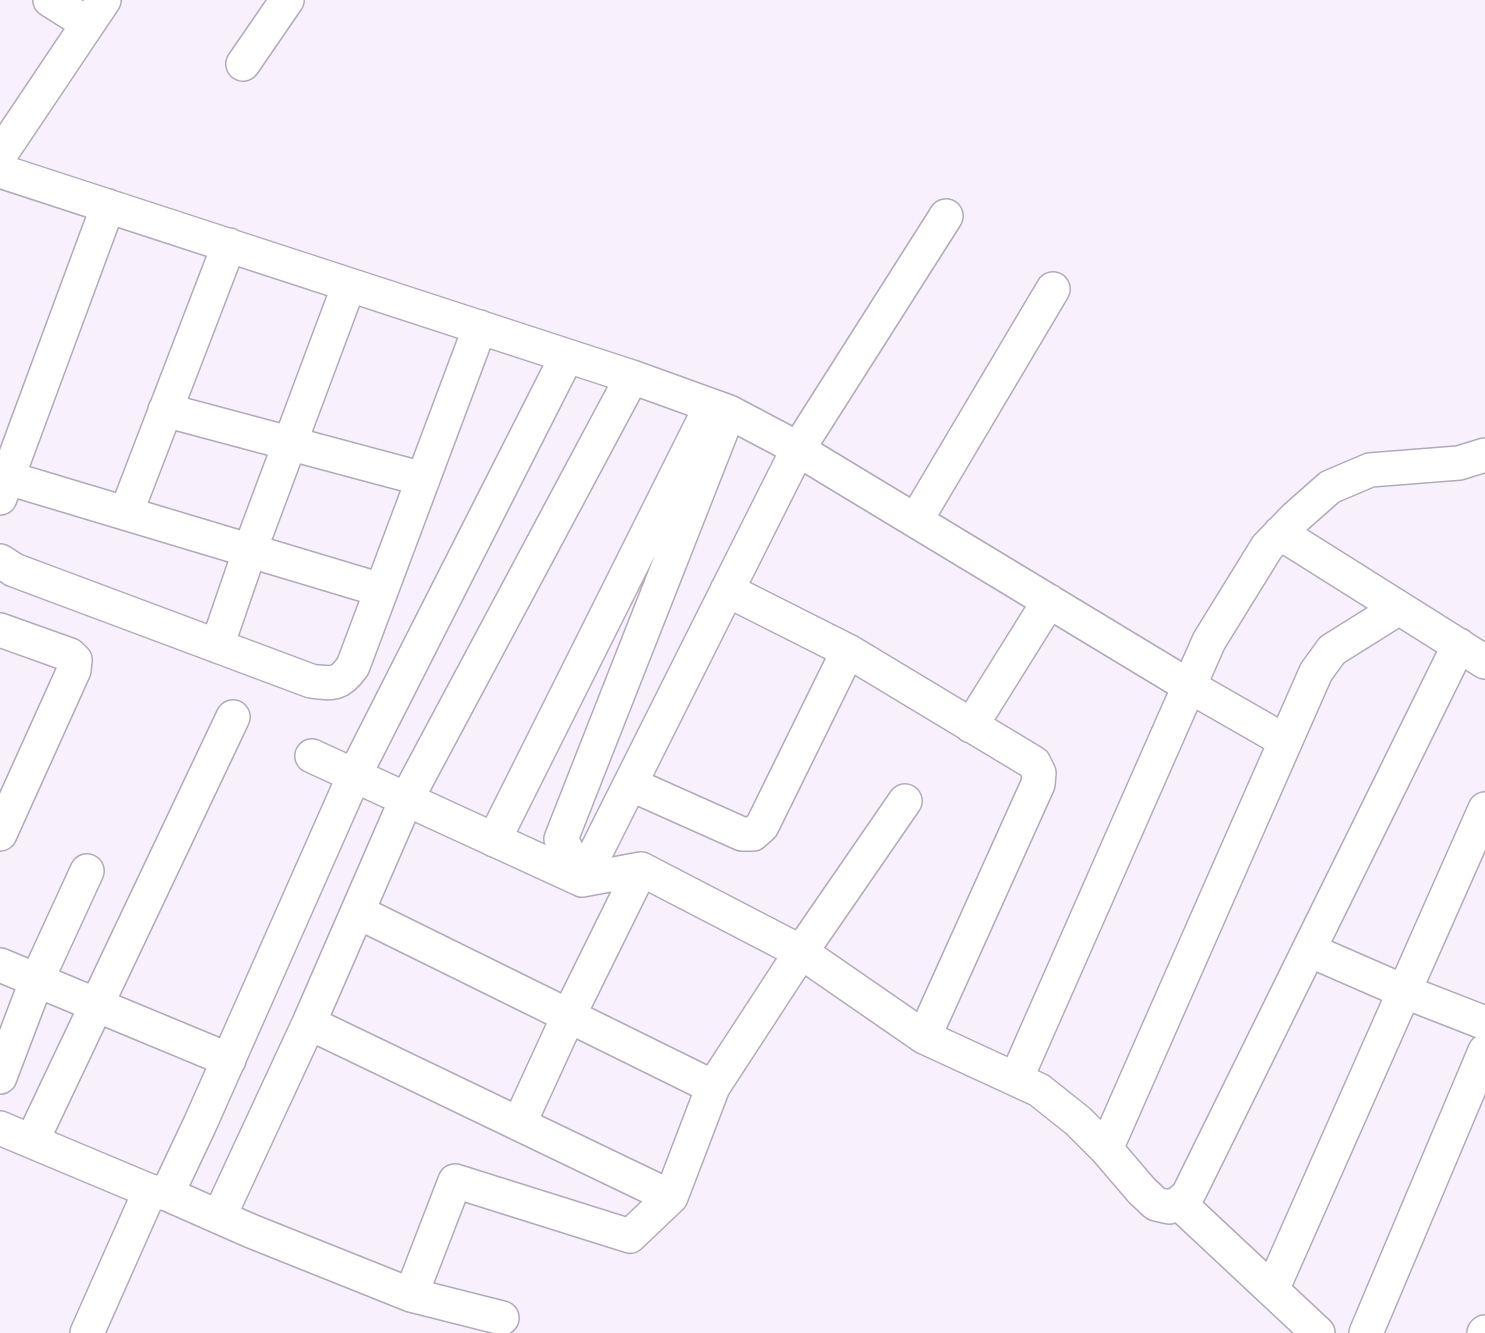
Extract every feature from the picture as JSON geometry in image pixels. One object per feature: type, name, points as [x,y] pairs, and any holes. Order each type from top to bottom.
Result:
[{"type":"street","points":[[0,155],[96,12],[50,0]]},
{"type":"street","points":[[243,64],[287,0]]},
{"type":"street","points":[[0,171],[632,377],[720,409],[798,449],[1189,686],[1285,741]]},
{"type":"street","points":[[108,206],[4,488],[126,513],[381,590]]},
{"type":"street","points":[[582,880],[798,449],[946,216]]},
{"type":"street","points":[[126,513],[229,245]]},
{"type":"street","points":[[217,646],[250,550],[349,285]]},
{"type":"street","points":[[916,520],[1053,289]]},
{"type":"street","points":[[0,561],[14,570],[311,681],[332,684],[345,678],[353,666],[480,327]]},
{"type":"street","points":[[87,1333],[158,1192],[229,1060],[354,776],[567,356]]},
{"type":"street","points":[[219,1217],[309,1023],[406,800],[632,377]]},
{"type":"street","points":[[494,840],[720,409]]},
{"type":"street","points":[[582,880],[561,839],[720,409]]},
{"type":"street","points":[[165,411],[423,479]]},
{"type":"street","points":[[1016,1079],[1209,641],[1267,547],[1330,487],[1370,470],[1472,459]]},
{"type":"street","points":[[312,756],[582,880],[641,869],[801,952],[924,1037],[1039,1090],[1078,1121],[1156,1204],[1169,1207],[1179,1203],[1188,1195],[1309,950],[1472,653],[1280,533]]},
{"type":"street","points":[[727,590],[848,651],[1034,764],[1039,773],[1038,784],[924,1037]]},
{"type":"street","points":[[971,726],[1050,601]]},
{"type":"street","points":[[1106,1149],[1316,672],[1332,650],[1399,608]]},
{"type":"street","points":[[0,630],[70,655],[75,660],[74,670],[0,834]]},
{"type":"street","points":[[630,784],[742,834],[753,834],[762,826],[848,651]]},
{"type":"street","points":[[32,1140],[233,717]]},
{"type":"street","points":[[411,1295],[455,1180],[630,1236],[671,1197],[713,1087],[801,952],[905,801]]},
{"type":"street","points":[[1272,1290],[1485,809]]},
{"type":"street","points":[[519,1124],[569,1015],[641,869]]},
{"type":"street","points":[[0,1077],[36,982],[87,871]]},
{"type":"street","points":[[358,912],[713,1087]]},
{"type":"street","points":[[1309,950],[1403,991],[1485,1023]]},
{"type":"street","points":[[0,965],[36,982],[229,1060]]},
{"type":"street","points":[[309,1023],[671,1197]]},
{"type":"street","points":[[1365,1333],[1485,1052]]},
{"type":"street","points":[[0,1128],[411,1295],[502,1318]]},
{"type":"street","points":[[1179,1203],[1318,1333]]}]
